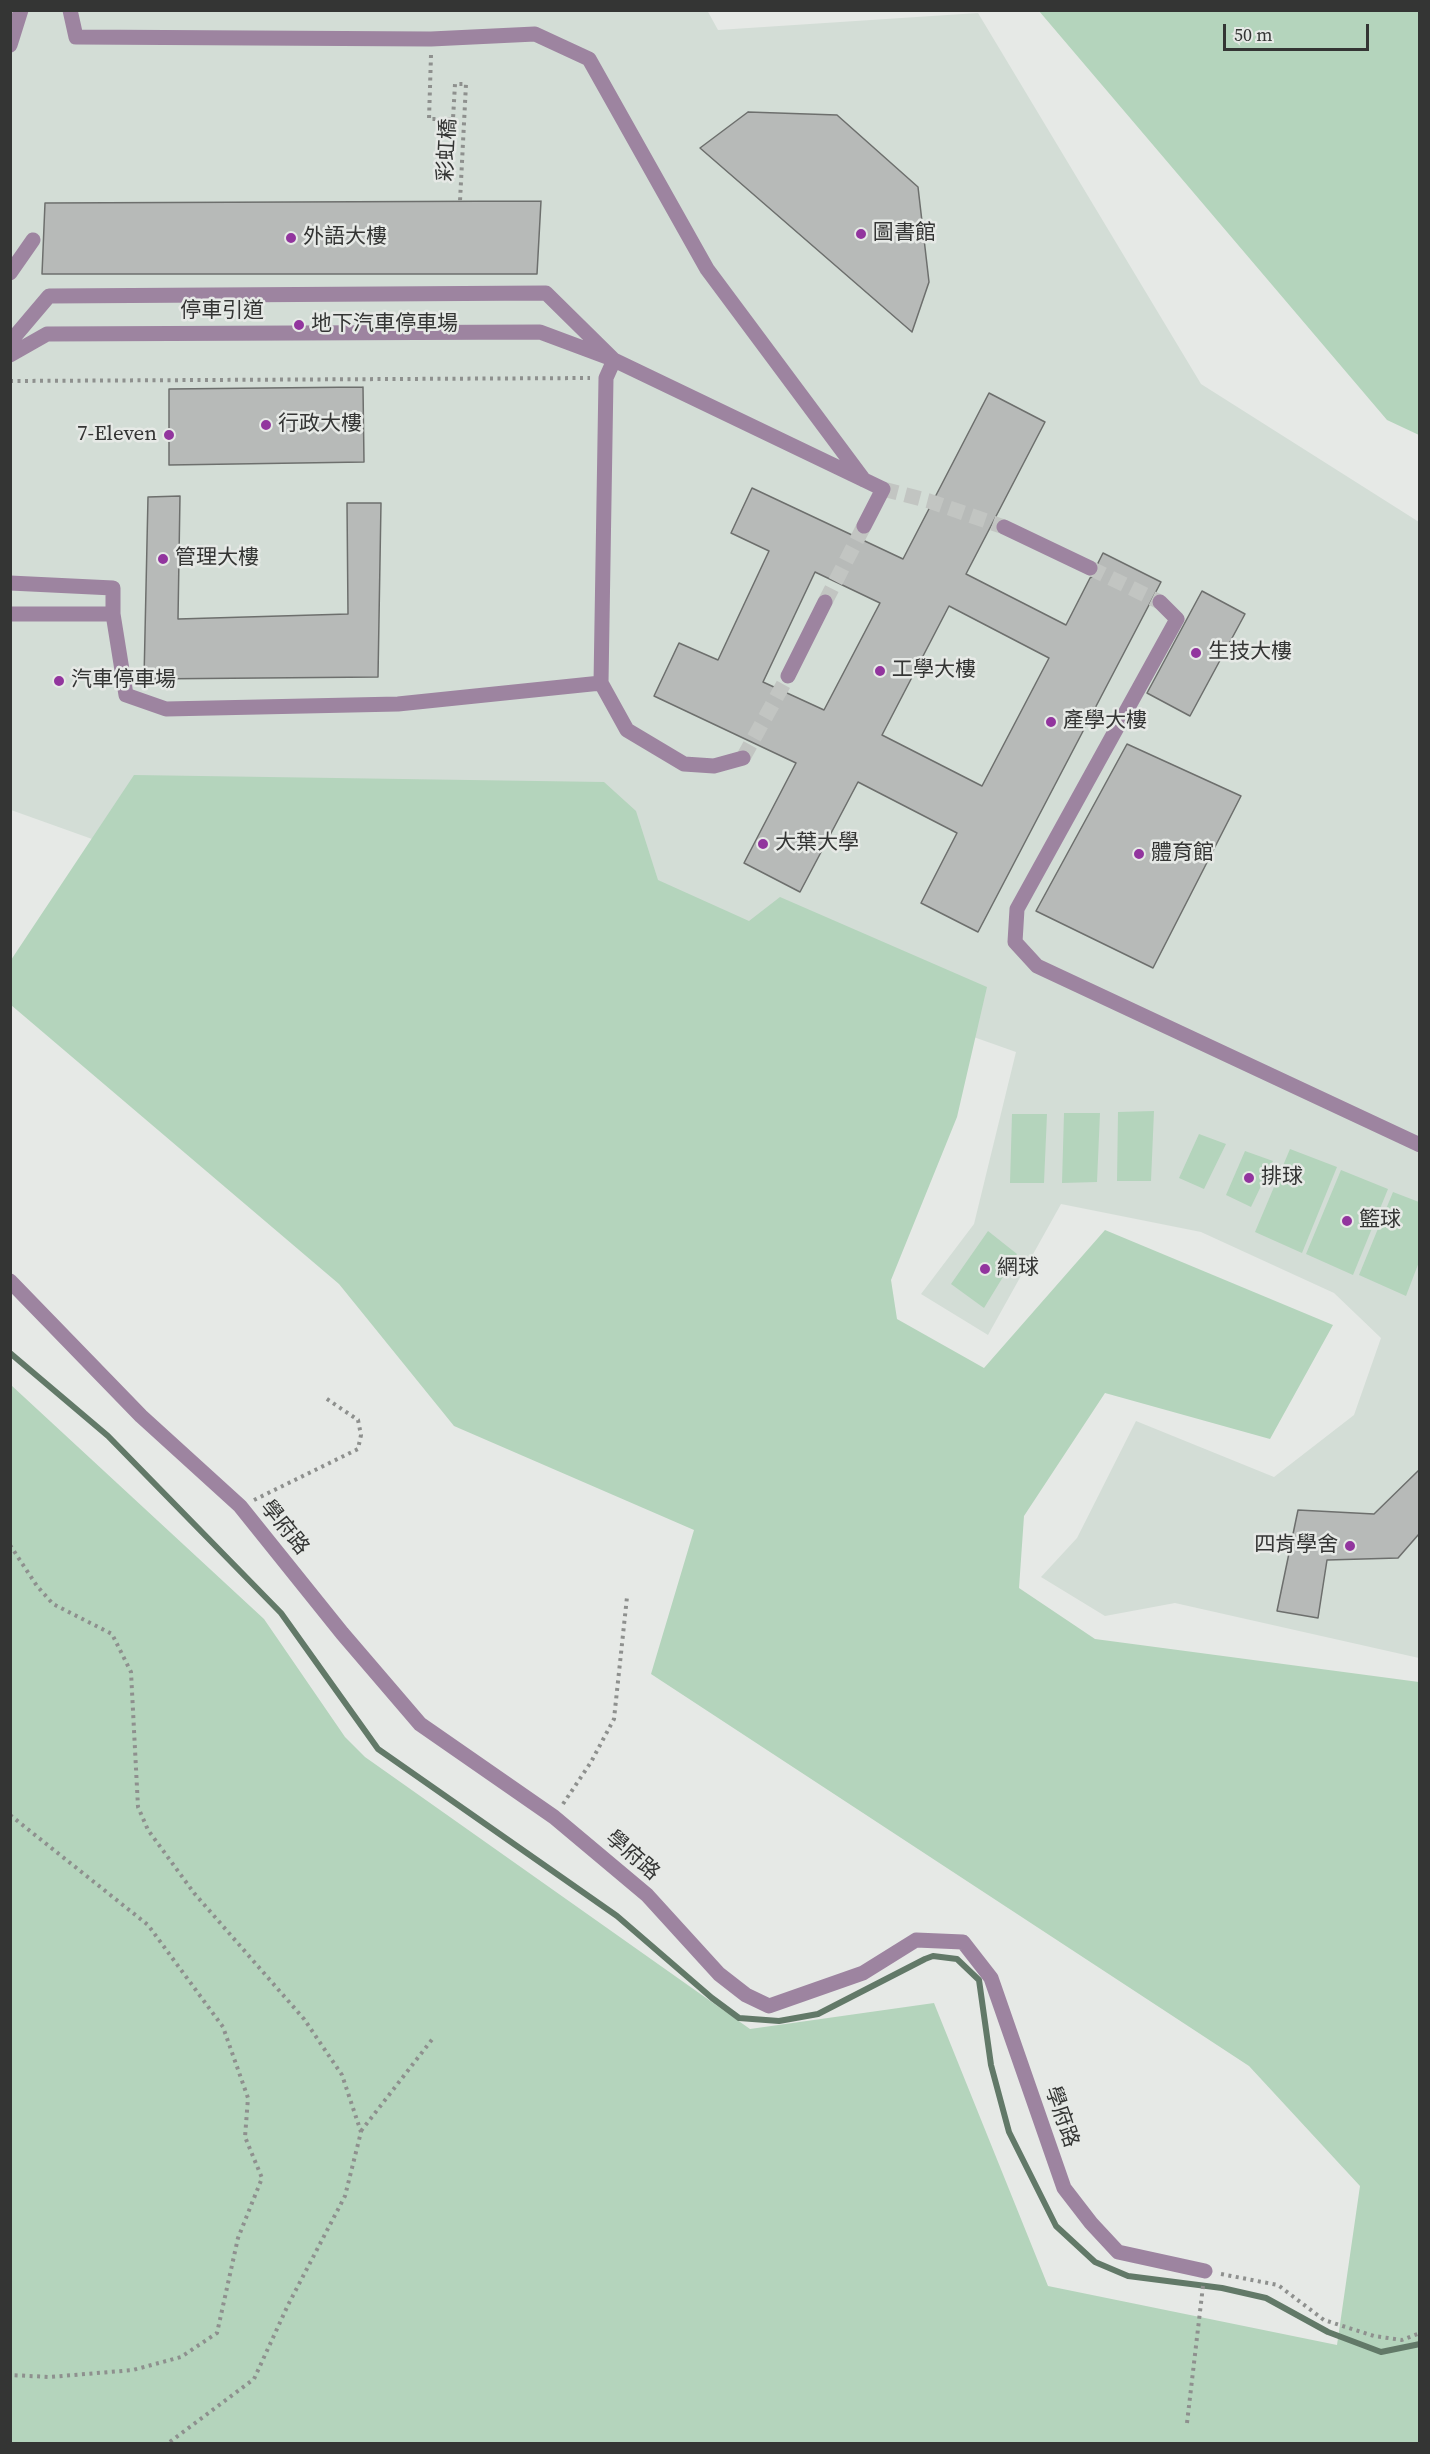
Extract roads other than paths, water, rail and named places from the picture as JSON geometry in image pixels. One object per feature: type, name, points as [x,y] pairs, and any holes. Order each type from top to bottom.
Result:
[{"type":"street","points":[[10,45],[21,10]]},
{"type":"street","points":[[70,10],[76,37],[431,39],[535,34],[589,59],[707,268],[866,482]]},
{"type":"street","points":[[10,273],[33,240]]},
{"type":"street","points":[[10,342],[49,296],[546,293],[614,360],[883,489],[864,526]]},
{"type":"street","name":"停車引道","points":[[10,355],[47,334],[540,332],[614,360]]},
{"type":"street","points":[[614,360],[606,378],[601,683],[627,730],[684,764],[714,766],[742,758]]},
{"type":"street","points":[[1004,527],[1090,568]]},
{"type":"street","points":[[10,583],[113,588],[113,614],[126,695],[166,709],[398,704],[601,683]]},
{"type":"street","points":[[788,676],[825,602]]},
{"type":"street","points":[[1160,602],[1177,619],[1017,909],[1015,942],[1037,966],[1419,1145]]},
{"type":"street","points":[[10,614],[113,614]]},
{"type":"street","name":"學府路","points":[[10,1281],[141,1416],[240,1506],[342,1633],[420,1724],[554,1816],[647,1895],[718,1974],[746,1995],[769,2006],[863,1973],[916,1941],[963,1942],[991,1978],[1064,2188],[1090,2223],[1118,2252],[1205,2271]]},
{"type":"waterway","points":[[10,1353],[108,1436],[281,1613],[378,1749],[617,1916],[712,1998],[739,2018],[779,2021],[818,2014],[925,1959],[933,1956],[957,1959],[979,1980],[991,2065],[1009,2132],[1056,2226],[1095,2262],[1128,2276],[1222,2288],[1266,2298],[1328,2332],[1381,2352],[1420,2344]]},
{"type":"tunnel","points":[[883,489],[929,501],[1004,527]]},
{"type":"tunnel","points":[[825,602],[864,526]]},
{"type":"tunnel","points":[[1090,568],[1160,602]]},
{"type":"tunnel","points":[[743,758],[788,676]]},
{"type":"place","name":"圖書館","points":[[861,234]]},
{"type":"place","name":"外語大樓","points":[[291,238]]},
{"type":"place","name":"地下汽車停車場","points":[[299,325]]},
{"type":"place","name":"行政大樓","points":[[266,425]]},
{"type":"place","name":"7-Eleven","points":[[169,435]]},
{"type":"place","name":"管理大樓","points":[[163,559]]},
{"type":"place","name":"生技大樓","points":[[1196,653]]},
{"type":"place","name":"工學大樓","points":[[880,671]]},
{"type":"place","name":"汽車停車場","points":[[59,681]]},
{"type":"place","name":"產學大樓","points":[[1051,722]]},
{"type":"place","name":"大葉大學","points":[[763,844]]},
{"type":"place","name":"體育館","points":[[1139,854]]},
{"type":"place","name":"排球","points":[[1249,1178]]},
{"type":"place","name":"籃球","points":[[1347,1221]]},
{"type":"place","name":"網球","points":[[985,1269]]},
{"type":"place","name":"四肯學舍","points":[[1350,1546]]}]
